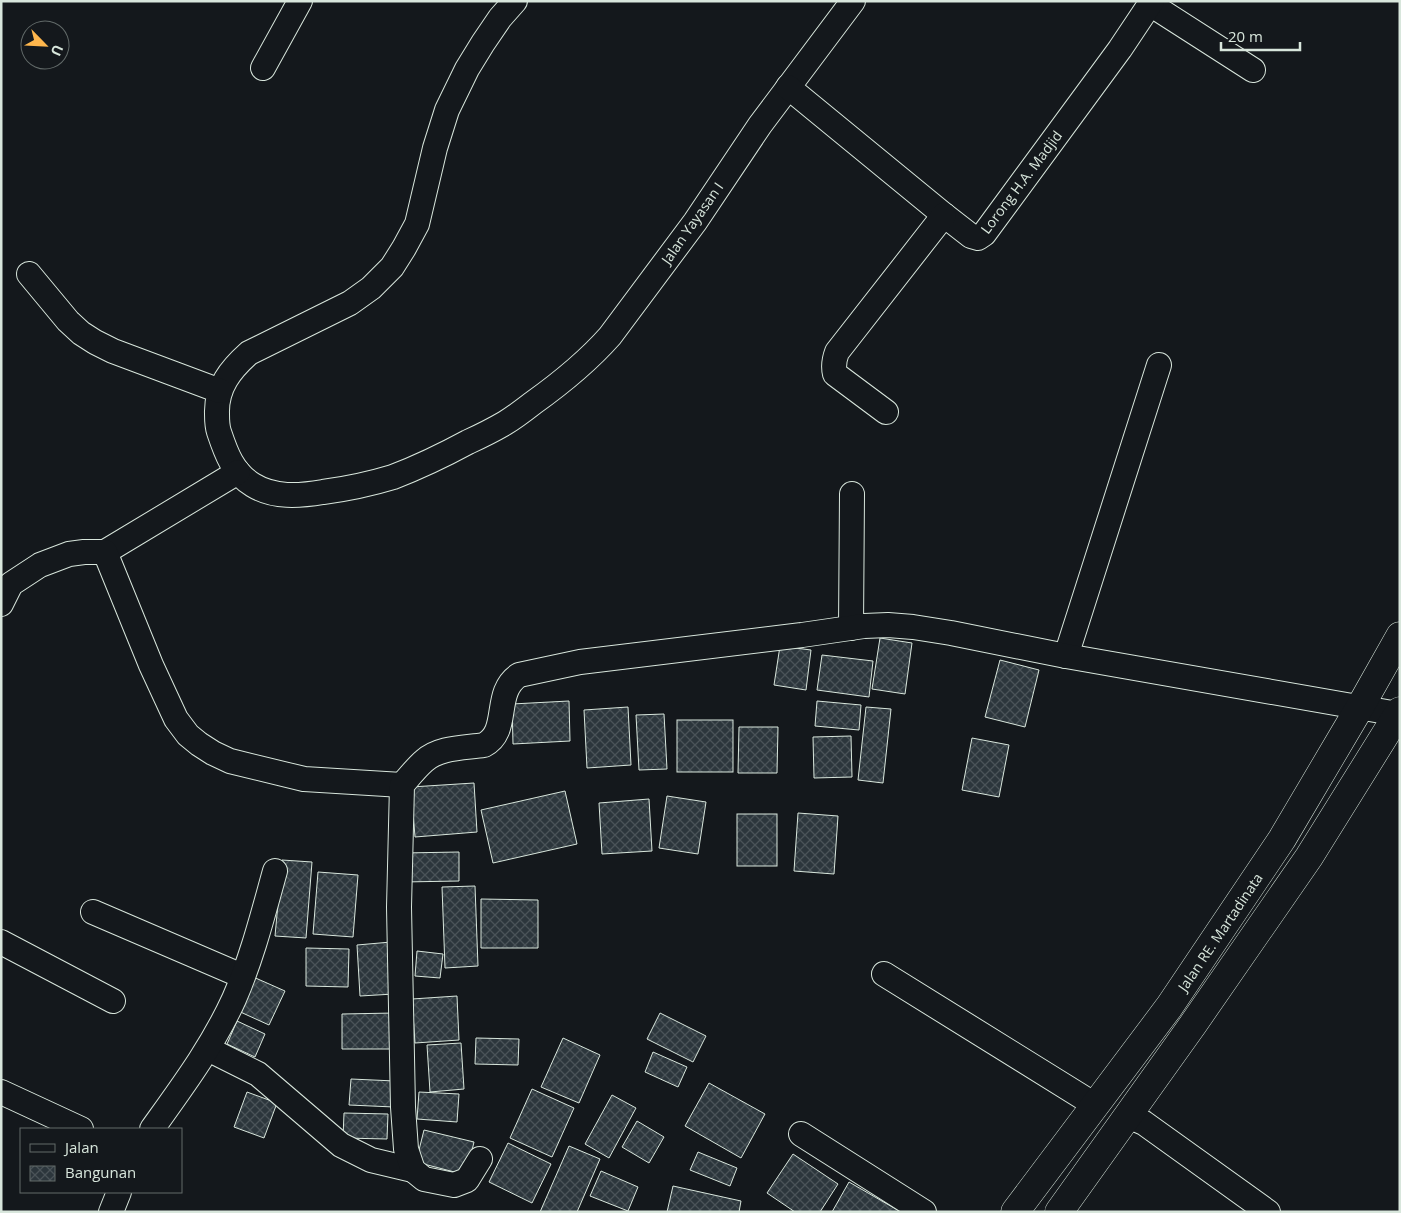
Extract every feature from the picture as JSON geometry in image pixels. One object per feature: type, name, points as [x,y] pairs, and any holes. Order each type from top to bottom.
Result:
[{"type":"highway","name":"Jalan RE. Martadinata","points":[[1015,1212],[1168,1007],[1282,839],[1400,636]]},
{"type":"highway","points":[[1059,1212],[1194,1023],[1309,857],[1399,712]]},
{"type":"street","points":[[263,68],[300,1]]},
{"type":"street","points":[[1,604],[11,584],[40,566],[69,554],[110,549],[238,472],[229,460],[217,428],[217,407],[220,391],[227,376],[249,352],[350,303],[372,288],[392,267],[416,224],[435,148],[447,110],[467,68],[500,18],[515,1]]},
{"type":"street","name":"Jalan Yayasan I","points":[[238,472],[252,484],[281,495],[309,494],[347,489],[392,477],[437,458],[507,422],[563,382],[596,353],[610,336],[695,222],[760,125],[853,1]]},
{"type":"street","points":[[1151,3],[1253,70]]},
{"type":"street","name":"Lorong H.A. Madjid","points":[[788,87],[944,215],[971,236],[978,238],[984,234],[1120,49],[1151,3]]},
{"type":"street","points":[[886,412],[835,374],[833,366],[836,352],[944,215]]},
{"type":"street","points":[[29,274],[68,321],[95,342],[113,351],[220,391]]},
{"type":"street","points":[[1066,656],[1159,365]]},
{"type":"street","points":[[851,628],[852,494]]},
{"type":"street","points":[[110,549],[151,665],[176,719],[188,735],[199,744],[230,761],[304,780],[402,785]]},
{"type":"street","points":[[413,1170],[406,1149],[403,1107],[399,907],[402,785],[424,761],[438,752],[484,745],[490,742],[498,731],[505,692],[513,679],[520,675],[580,662],[851,628],[913,626],[1066,656],[1360,707],[1399,712]]},
{"type":"street","points":[[153,1128],[208,1049],[232,1002],[250,958],[275,871]]},
{"type":"street","points":[[93,912],[242,976]]},
{"type":"street","points":[[1,942],[113,1001]]},
{"type":"street","points":[[884,974],[1096,1105]]},
{"type":"street","points":[[208,1049],[258,1074],[341,1145],[371,1160],[413,1170],[424,1179],[454,1186],[468,1180],[480,1159]]},
{"type":"street","points":[[1,1092],[79,1128]]},
{"type":"street","points":[[1128,1116],[1144,1123],[1268,1212]]},
{"type":"street","points":[[801,1134],[924,1212]]},
{"type":"street","points":[[111,1212],[119,1193]]},
{"type":"building","points":[[880,638],[912,643],[905,694],[872,689]]},
{"type":"building","points":[[780,646],[811,650],[806,690],[774,685]]},
{"type":"building","points":[[822,655],[873,661],[869,697],[817,690]]},
{"type":"building","points":[[1000,660],[1039,670],[1025,727],[985,717]]},
{"type":"building","points":[[569,701],[570,741],[513,744],[512,704]]},
{"type":"building","points":[[817,701],[861,705],[859,730],[815,726]]},
{"type":"building","points":[[628,707],[631,765],[587,768],[584,710]]},
{"type":"building","points":[[866,707],[891,709],[883,783],[858,780]]},
{"type":"building","points":[[664,714],[667,769],[639,770],[636,715]]},
{"type":"building","points":[[677,720],[733,720],[733,772],[677,772]]},
{"type":"building","points":[[739,727],[778,727],[777,773],[738,773]]},
{"type":"building","points":[[851,736],[852,777],[814,778],[813,737]]},
{"type":"building","points":[[972,738],[1009,745],[999,797],[962,790]]},
{"type":"building","points":[[474,783],[477,832],[415,837],[411,787]]},
{"type":"building","points":[[565,791],[577,844],[493,863],[481,810]]},
{"type":"building","points":[[667,796],[706,802],[698,854],[659,848]]},
{"type":"building","points":[[649,799],[652,851],[602,854],[599,803]]},
{"type":"building","points":[[798,813],[838,816],[834,874],[794,871]]},
{"type":"building","points":[[737,814],[777,814],[777,866],[737,866]]},
{"type":"building","points":[[459,852],[459,881],[403,882],[403,853]]},
{"type":"building","points":[[282,860],[312,862],[306,938],[275,936]]},
{"type":"building","points":[[318,872],[358,875],[353,937],[313,934]]},
{"type":"building","points":[[475,886],[478,966],[445,968],[442,887]]},
{"type":"building","points":[[481,899],[538,900],[538,948],[481,948]]},
{"type":"building","points":[[391,942],[394,994],[360,996],[357,945]]},
{"type":"building","points":[[306,948],[349,949],[348,987],[306,986]]},
{"type":"building","points":[[417,951],[443,954],[440,978],[415,976]]},
{"type":"building","points":[[251,976],[285,991],[269,1025],[236,1010]]},
{"type":"building","points":[[457,996],[459,1040],[415,1043],[412,999]]},
{"type":"building","points":[[394,1013],[394,1049],[342,1049],[342,1014]]},
{"type":"building","points":[[660,1013],[706,1036],[693,1062],[647,1039]]},
{"type":"building","points":[[237,1021],[265,1034],[255,1057],[227,1044]]},
{"type":"building","points":[[476,1038],[519,1039],[518,1065],[475,1064]]},
{"type":"building","points":[[563,1038],[600,1055],[579,1103],[541,1087]]},
{"type":"building","points":[[461,1043],[464,1089],[430,1092],[427,1045]]},
{"type":"building","points":[[653,1052],[687,1067],[678,1087],[645,1072]]},
{"type":"building","points":[[351,1079],[395,1081],[394,1107],[349,1105]]},
{"type":"building","points":[[709,1083],[765,1114],[741,1158],[685,1126]]},
{"type":"building","points":[[532,1089],[574,1108],[552,1157],[510,1138]]},
{"type":"building","points":[[247,1092],[277,1103],[264,1138],[234,1127]]},
{"type":"building","points":[[419,1092],[459,1094],[457,1122],[417,1119]]},
{"type":"building","points":[[612,1095],[636,1108],[609,1158],[585,1144]]},
{"type":"building","points":[[344,1113],[388,1114],[387,1139],[343,1138]]},
{"type":"building","points":[[637,1121],[664,1137],[649,1163],[622,1147]]},
{"type":"building","points":[[424,1130],[474,1142],[466,1175],[416,1162]]},
{"type":"building","points":[[508,1143],[551,1164],[532,1203],[489,1182]]},
{"type":"building","points":[[569,1146],[600,1159],[577,1212],[540,1212]]},
{"type":"building","points":[[698,1152],[737,1168],[730,1186],[690,1170]]},
{"type":"building","points":[[793,1154],[838,1184],[820,1212],[795,1212],[767,1193]]},
{"type":"building","points":[[601,1171],[638,1187],[628,1211],[590,1196]]},
{"type":"building","points":[[849,1182],[901,1212],[832,1212]]},
{"type":"building","points":[[673,1186],[741,1201],[739,1212],[667,1212]]}]
